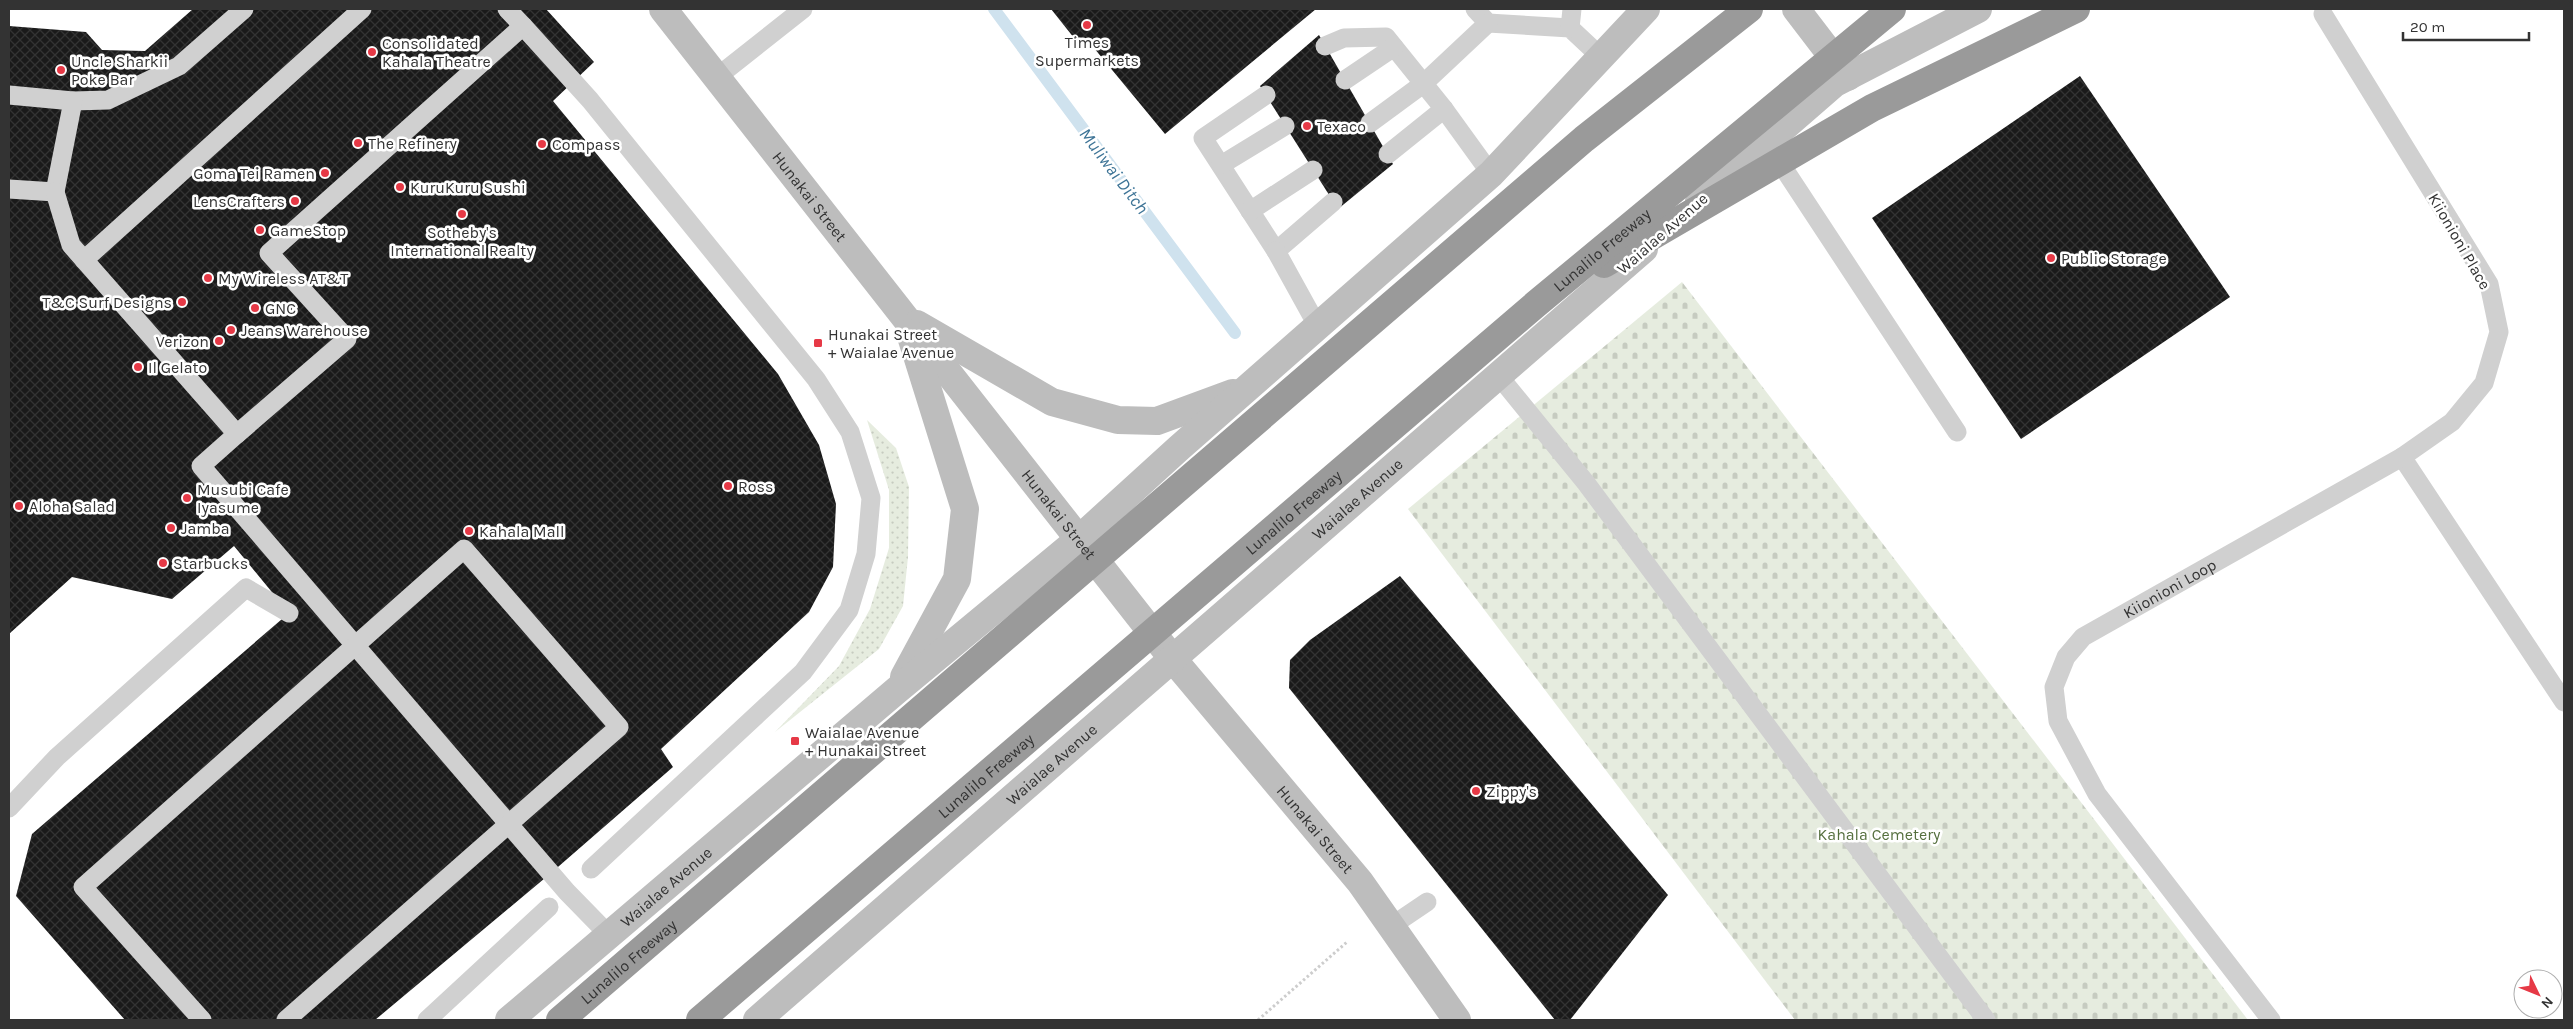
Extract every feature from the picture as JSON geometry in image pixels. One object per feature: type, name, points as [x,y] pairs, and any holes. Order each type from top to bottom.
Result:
[{"type":"highway","name":"Lunalilo Freeway","points":[[560,1020],[1584,139],[1749,9]]},
{"type":"highway","name":"Lunalilo Freeway","points":[[700,1020],[1536,304],[1892,9]]},
{"type":"highway","points":[[1536,304],[1872,108],[2076,9]]},
{"type":"main road","name":"Hunakai Street","points":[[663,9],[1172,658],[1360,882],[1457,1020]]},
{"type":"main road","name":"Waialae Avenue","points":[[509,1020],[897,690],[1078,540],[1248,387],[1491,174],[1646,9]]},
{"type":"main road","points":[[1796,9],[1848,77]]},
{"type":"main road","name":"Waialae Avenue","points":[[757,1020],[1835,83],[1978,9]]},
{"type":"main road","points":[[905,317],[1052,402],[1118,420],[1157,421],[1248,387]]},
{"type":"main road","points":[[897,690],[957,578],[965,509],[905,317]]},
{"type":"lane","points":[[9,95],[73,101],[108,100],[179,66],[244,9]]},
{"type":"lane","points":[[84,260],[362,9]]},
{"type":"lane","points":[[507,9],[590,100],[816,379],[850,432],[871,498],[866,554],[849,610],[803,672],[591,870]]},
{"type":"lane","points":[[717,78],[803,9]]},
{"type":"lane","points":[[1475,9],[1488,23],[1570,28],[1602,58]]},
{"type":"lane","points":[[1570,28],[1572,9]]},
{"type":"lane","name":"Kiionioni Place","points":[[2323,14],[2488,284],[2499,332],[2484,383],[2452,422],[2402,457]]},
{"type":"lane","points":[[1370,123],[1423,84],[1488,23]]},
{"type":"lane","points":[[522,26],[269,254],[347,339],[201,466],[508,823],[609,935]]},
{"type":"lane","points":[[1325,46],[1344,38],[1386,37],[1444,109],[1491,174]]},
{"type":"lane","points":[[1345,80],[1394,47]]},
{"type":"lane","points":[[1266,95],[1203,138],[1276,251],[1318,327]]},
{"type":"lane","points":[[73,101],[55,192],[71,245],[237,434]]},
{"type":"lane","points":[[1388,154],[1444,109]]},
{"type":"lane","points":[[1221,165],[1285,126]]},
{"type":"lane","points":[[1766,143],[1957,432]]},
{"type":"lane","points":[[1250,211],[1313,170]]},
{"type":"lane","points":[[9,189],[55,192]]},
{"type":"lane","points":[[1276,251],[1333,202]]},
{"type":"lane","points":[[1498,375],[1586,483],[1986,1020]]},
{"type":"lane","points":[[2402,457],[2564,702]]},
{"type":"lane","name":"Kiionioni Loop","points":[[2271,1020],[2097,794],[2058,722],[2054,687],[2066,657],[2083,637],[2402,457]]},
{"type":"lane","points":[[202,1020],[83,886],[464,549],[619,726],[286,1020]]},
{"type":"lane","points":[[9,808],[56,757],[246,588],[289,613]]},
{"type":"lane","points":[[1390,927],[1427,902]]},
{"type":"lane","points":[[426,1020],[549,907]]},
{"type":"path","points":[[1258,1020],[1347,942]]},
{"type":"green space","name":"Kahala Cemetery","points":[[1682,282],[2248,1020],[1795,1020],[1408,509]]},
{"type":"green space","points":[[867,420],[896,448],[909,487],[908,557],[903,606],[879,649],[775,732],[839,666],[870,609],[889,548],[889,490]]},
{"type":"building","name":"Kahala Mall","points":[[193,9],[546,9],[594,62],[553,101],[778,374],[819,445],[836,504],[833,567],[809,612],[661,749],[673,767],[551,873],[375,1020],[125,1020],[16,896],[32,834],[289,613],[234,546],[172,599],[72,577],[9,634],[9,26],[86,32],[102,50],[145,51]]},
{"type":"building","points":[[1051,9],[1316,9],[1165,134],[1089,42],[1082,48]]},
{"type":"building","points":[[1319,35],[1393,164],[1338,209],[1260,86]]},
{"type":"building","name":"Public Storage","points":[[2080,76],[2230,297],[2021,439],[1872,218]]},
{"type":"building","name":"Zippy's","points":[[1400,576],[1668,895],[1570,1020],[1555,1020],[1289,688],[1290,660],[1310,640]]},
{"type":"waterway","name":"Muliwai Ditch","points":[[994,9],[1235,333]]},
{"type":"place","name":"Times Supermarkets","points":[[1087,25]]},
{"type":"place","name":"Consolidated Kahala Theatre","points":[[372,52]]},
{"type":"place","name":"Uncle Sharkii Poke Bar","points":[[61,70]]},
{"type":"place","name":"Texaco","points":[[1307,126]]},
{"type":"place","name":"The Refinery","points":[[358,143]]},
{"type":"place","name":"Compass","points":[[542,144]]},
{"type":"place","name":"Goma Tei Ramen","points":[[325,173]]},
{"type":"place","name":"KuruKuru Sushi","points":[[400,187]]},
{"type":"place","name":"LensCrafters","points":[[295,201]]},
{"type":"place","name":"Sotheby's International Realty","points":[[462,214]]},
{"type":"place","name":"GameStop","points":[[260,230]]},
{"type":"place","name":"Public Storage","points":[[2051,258]]},
{"type":"place","name":"My Wireless AT&T","points":[[208,278]]},
{"type":"place","name":"T&C Surf Designs","points":[[182,302]]},
{"type":"place","name":"GNC","points":[[255,308]]},
{"type":"place","name":"Jeans Warehouse","points":[[231,330]]},
{"type":"place","name":"Verizon","points":[[219,341]]},
{"type":"place","name":"Hunakai Street + Waialae Avenue","points":[[818,343]]},
{"type":"place","name":"Il Gelato","points":[[138,367]]},
{"type":"place","name":"Ross","points":[[728,486]]},
{"type":"place","name":"Musubi Cafe Iyasume","points":[[187,498]]},
{"type":"place","name":"Aloha Salad","points":[[19,506]]},
{"type":"place","name":"Jamba","points":[[171,528]]},
{"type":"place","name":"Kahala Mall","points":[[469,531]]},
{"type":"place","name":"Starbucks","points":[[163,563]]},
{"type":"place","name":"Waialae Avenue + Hunakai Street","points":[[795,741]]},
{"type":"place","name":"Zippy's","points":[[1476,791]]}]
